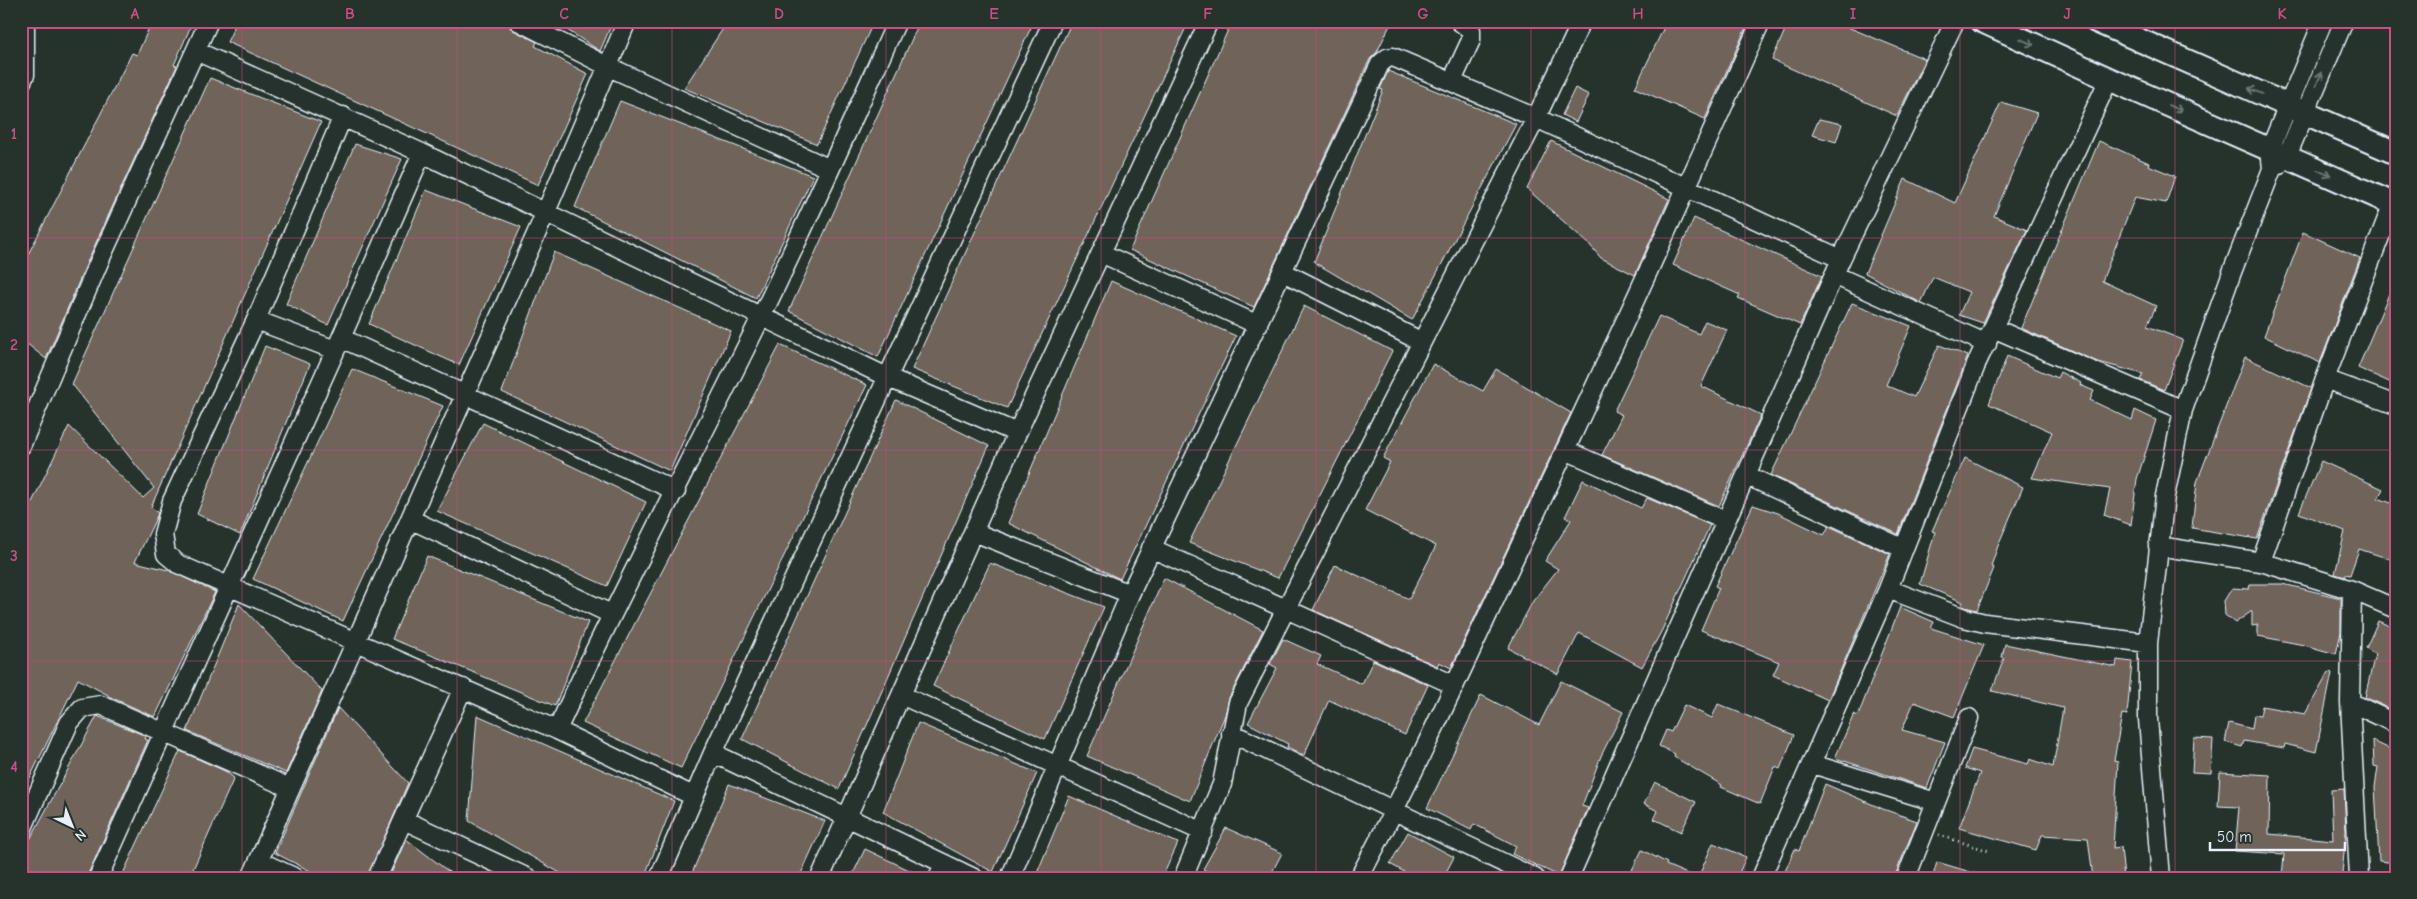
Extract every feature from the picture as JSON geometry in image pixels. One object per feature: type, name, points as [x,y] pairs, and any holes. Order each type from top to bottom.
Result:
[{"type":"main road","points":[[1982,21],[2276,158],[2394,204]]},
{"type":"main road","points":[[2096,21],[2396,153]]},
{"type":"street","points":[[21,83],[25,75],[25,21]]},
{"type":"street","points":[[21,446],[98,262],[209,21]]},
{"type":"street","points":[[518,21],[607,66],[830,169]]},
{"type":"street","points":[[251,878],[545,214],[627,21]]},
{"type":"street","points":[[557,730],[611,614],[676,491],[762,316],[897,21]]},
{"type":"street","points":[[659,878],[712,753],[1053,21]]},
{"type":"street","points":[[820,878],[1017,433],[1209,21]]},
{"type":"street","points":[[1452,81],[1471,40],[1471,30],[1459,21]]},
{"type":"street","points":[[1183,878],[1222,784],[1238,703],[1536,118],[1582,21]]},
{"type":"street","points":[[1359,878],[1394,811],[1565,450],[1686,189],[1761,21]]},
{"type":"street","points":[[1569,878],[1840,259],[1955,21]]},
{"type":"street","points":[[2161,878],[2148,719],[2148,642],[2158,546],[2172,454],[2183,410],[2232,272],[2296,108],[2323,21]]},
{"type":"street","points":[[2296,108],[2344,21]]},
{"type":"street","points":[[196,51],[422,153],[888,378],[1017,433]]},
{"type":"street","points":[[1010,878],[1151,548],[1380,64],[1386,58],[1393,57],[1536,118],[1840,259]]},
{"type":"street","points":[[1761,878],[1888,589],[1978,360],[2109,79]]},
{"type":"street","points":[[343,116],[256,320],[172,501],[163,534],[166,554],[178,564],[557,730],[693,796]]},
{"type":"street","points":[[98,878],[422,153]]},
{"type":"street","points":[[2261,562],[2325,379],[2394,204]]},
{"type":"street","points":[[1101,253],[1258,325]]},
{"type":"street","points":[[1283,272],[1422,342]]},
{"type":"street","points":[[1834,275],[2183,410]]},
{"type":"street","points":[[256,320],[338,344],[466,394],[676,491]]},
{"type":"street","points":[[2325,379],[2396,405]]},
{"type":"street","points":[[1565,450],[1726,521]]},
{"type":"street","points":[[1746,475],[1904,549]]},
{"type":"street","points":[[410,519],[611,614]]},
{"type":"street","points":[[974,532],[1130,594]]},
{"type":"street","points":[[2158,546],[2261,562],[2352,590],[2396,609]]},
{"type":"street","points":[[1151,548],[1454,685]]},
{"type":"street","points":[[1888,589],[1964,618],[1985,623],[2148,642]]},
{"type":"street","points":[[2352,590],[2350,702],[2359,878]]},
{"type":"street","points":[[377,878],[463,688]]},
{"type":"street","points":[[901,695],[1203,832]]},
{"type":"street","points":[[2350,702],[2396,724]]},
{"type":"street","points":[[21,832],[68,723],[82,708],[101,705],[290,788]]},
{"type":"street","points":[[1906,878],[1969,718]]},
{"type":"street","points":[[1231,733],[1535,878]]},
{"type":"street","points":[[712,753],[848,818],[942,871],[974,878]]},
{"type":"street","points":[[1812,764],[1936,802]]},
{"type":"street","points":[[404,820],[528,878]]},
{"type":"street","points":[[258,860],[296,878]]},
{"type":"path","points":[[1924,831],[1989,851]]},
{"type":"building","points":[[152,21],[193,21],[174,65],[177,66],[89,258],[46,359],[21,339],[21,268],[132,53],[137,55]]},
{"type":"building","points":[[237,21],[507,21],[513,30],[537,42],[535,46],[588,74],[538,185],[227,42]]},
{"type":"building","points":[[553,21],[613,21],[600,51]]},
{"type":"building","points":[[728,21],[874,21],[817,144],[684,88]]},
{"type":"building","points":[[920,21],[1034,21],[878,357],[789,311]]},
{"type":"building","points":[[1072,21],[1189,21],[1007,408],[912,369]]},
{"type":"building","points":[[1232,21],[1392,21],[1377,52],[1370,59],[1254,307],[1130,250]]},
{"type":"building","points":[[1667,21],[1749,21],[1705,119],[1635,88]]},
{"type":"building","points":[[1789,21],[1833,21],[1925,59],[1897,116],[1772,60]]},
{"type":"building","points":[[1388,71],[1516,124],[1412,320],[1314,262],[1383,90],[1380,89]]},
{"type":"building","points":[[210,78],[321,122],[151,507],[158,513],[135,562],[168,570],[215,592],[155,717],[108,696],[78,679],[21,796],[21,525],[69,426],[143,498],[154,488],[72,384]]},
{"type":"building","points":[[1575,88],[1589,95],[1576,122],[1562,115]]},
{"type":"building","points":[[620,101],[813,176],[756,298],[575,207]]},
{"type":"building","points":[[2001,102],[2037,113],[1994,216],[2027,230],[1983,323],[1959,315],[1969,292],[1933,277],[1921,303],[1865,273],[1905,179],[1955,203]]},
{"type":"building","points":[[1819,119],[1842,124],[1836,142],[1812,135]]},
{"type":"building","points":[[1551,141],[1669,199],[1635,275],[1601,258],[1589,244],[1527,189]]},
{"type":"building","points":[[2099,141],[2175,176],[2166,203],[2135,197],[2102,281],[2156,306],[2147,326],[2183,340],[2164,390],[2140,380],[2143,374],[2095,361],[2021,328]]},
{"type":"building","points":[[355,144],[402,159],[328,325],[286,304]]},
{"type":"building","points":[[426,190],[521,227],[459,365],[369,324]]},
{"type":"building","points":[[1694,218],[1822,276],[1800,325],[1738,298],[1740,295],[1673,265]]},
{"type":"building","points":[[2303,232],[2360,258],[2320,363],[2264,336]]},
{"type":"building","points":[[554,252],[731,331],[670,471],[502,392]]},
{"type":"building","points":[[2396,277],[2396,385],[2358,368]]},
{"type":"building","points":[[1111,281],[1236,336],[1120,579],[1008,523]]},
{"type":"building","points":[[1852,303],[1911,326],[1886,385],[1914,397],[1939,345],[1968,356],[1898,534],[1771,475]]},
{"type":"building","points":[[1304,306],[1392,351],[1278,578],[1189,543]]},
{"type":"building","points":[[1659,316],[1699,334],[1705,321],[1727,330],[1701,386],[1761,415],[1719,506],[1602,455],[1622,415],[1614,411]]},
{"type":"building","points":[[780,345],[867,385],[681,768],[583,723]]},
{"type":"building","points":[[265,346],[310,364],[240,535],[197,514]]},
{"type":"building","points":[[2007,356],[2057,378],[2060,372],[2081,383],[2080,385],[2094,391],[2090,400],[2132,420],[2135,410],[2156,420],[2137,479],[2131,525],[2104,515],[2110,489],[2032,478],[2052,432],[1989,404]]},
{"type":"building","points":[[2245,357],[2311,388],[2257,539],[2192,528],[2197,482]]},
{"type":"building","points":[[1433,364],[1483,391],[1496,369],[1571,413],[1451,668],[1439,662],[1437,666],[1313,610],[1335,565],[1409,599],[1436,546],[1365,510],[1390,462],[1383,458]]},
{"type":"building","points":[[352,369],[443,406],[343,621],[253,579]]},
{"type":"building","points":[[896,400],[989,446],[839,789],[742,739]]},
{"type":"building","points":[[483,423],[646,502],[607,586],[437,511]]},
{"type":"building","points":[[1965,458],[2023,487],[1999,543],[1991,566],[1994,568],[1977,610],[1961,606],[1963,602],[1920,584],[1935,532],[1932,531]]},
{"type":"building","points":[[2321,461],[2383,489],[2378,498],[2396,505],[2396,561],[2359,549],[2350,575],[2345,574],[2345,577],[2335,574],[2345,531],[2299,513]]},
{"type":"building","points":[[1583,480],[1641,508],[1647,498],[1710,525],[1662,630],[1642,667],[1579,633],[1558,674],[1508,648],[1533,601],[1558,569],[1545,561],[1571,520],[1565,517]]},
{"type":"building","points":[[1753,505],[1778,513],[1824,535],[1829,526],[1890,554],[1828,700],[1773,675],[1779,662],[1701,630],[1719,588],[1715,586]]},
{"type":"building","points":[[427,556],[588,622],[555,706],[392,639]]},
{"type":"building","points":[[990,563],[1104,607],[1045,739],[933,686]]},
{"type":"building","points":[[1164,578],[1263,630],[1229,698],[1225,715],[1190,801],[1087,756]]},
{"type":"building","points":[[2250,584],[2283,584],[2341,598],[2341,632],[2336,654],[2304,645],[2258,636],[2258,625],[2252,626],[2252,611],[2235,623],[2225,615],[2224,601],[2232,588],[2249,589]]},
{"type":"building","points":[[239,604],[322,691],[286,773],[187,731]]},
{"type":"building","points":[[1900,607],[1934,622],[1931,628],[1984,645],[1954,717],[1914,702],[1902,730],[1945,742],[1927,788],[1835,758],[1854,714],[1858,716]]},
{"type":"building","points":[[2378,621],[2396,629],[2396,712],[2365,697],[2375,654],[2366,648]]},
{"type":"building","points":[[1283,639],[1321,656],[1317,664],[1362,684],[1373,660],[1428,685],[1405,735],[1329,700],[1304,755],[1287,747],[1288,744],[1248,723],[1277,668],[1270,664]]},
{"type":"building","points":[[2005,644],[2116,667],[2117,660],[2132,662],[2127,715],[2122,714],[2114,761],[2118,762],[2113,848],[2121,847],[2124,878],[2093,878],[2088,838],[2042,835],[2036,850],[1959,828],[1980,773],[1965,768],[1972,749],[2028,764],[2030,759],[2053,767],[2063,708],[1992,691],[2004,658],[2002,657]]},
{"type":"building","points":[[2329,672],[2332,673],[2316,752],[2285,744],[2284,748],[2244,741],[2242,747],[2225,742],[2229,723],[2252,729],[2254,715],[2260,716],[2262,706],[2305,714]]},
{"type":"building","points":[[1561,681],[1623,712],[1601,756],[1582,806],[1588,808],[1559,876],[1512,854],[1516,846],[1474,824],[1471,830],[1427,808],[1481,695],[1539,725]]},
{"type":"building","points":[[1718,704],[1794,735],[1780,769],[1775,767],[1760,804],[1721,787],[1722,785],[1674,757],[1675,754],[1659,746],[1666,730],[1671,732],[1684,705],[1712,718]]},
{"type":"building","points":[[338,708],[408,783],[367,878],[324,878],[275,853]]},
{"type":"building","points":[[477,715],[674,801],[644,878],[569,878],[469,821]]},
{"type":"building","points":[[97,716],[146,736],[145,739],[148,740],[94,861],[86,878],[21,878],[21,856]]},
{"type":"building","points":[[918,723],[1037,773],[993,872],[883,812]]},
{"type":"building","points":[[2194,738],[2213,739],[2211,773],[2192,772]]},
{"type":"building","points":[[2373,741],[2396,752],[2396,863],[2379,861],[2375,787],[2378,767],[2374,766]]},
{"type":"building","points":[[180,751],[225,771],[234,778],[189,878],[121,878]]},
{"type":"building","points":[[2220,772],[2270,775],[2269,834],[2333,840],[2331,790],[2344,789],[2346,832],[2342,874],[2326,873],[2326,878],[2282,878],[2284,854],[2235,851],[2239,807],[2218,806]]},
{"type":"building","points":[[1655,782],[1696,802],[1681,832],[1654,819],[1658,811],[1644,804]]},
{"type":"building","points":[[729,784],[825,821],[799,878],[690,878]]},
{"type":"building","points":[[1825,784],[1883,809],[1917,821],[1894,878],[1782,878],[1795,849],[1799,851]]},
{"type":"building","points":[[1069,796],[1178,843],[1162,878],[1035,878]]},
{"type":"building","points":[[1226,828],[1282,853],[1269,878],[1218,878],[1203,869]]},
{"type":"building","points":[[1408,832],[1454,857],[1443,878],[1415,878],[1390,864]]},
{"type":"building","points":[[406,839],[457,878],[389,878]]},
{"type":"building","points":[[1713,843],[1746,857],[1737,878],[1698,878]]},
{"type":"building","points":[[865,849],[926,878],[851,878]]},
{"type":"building","points":[[1642,850],[1667,863],[1666,865],[1697,878],[1646,878],[1632,870]]},
{"type":"building","points":[[1937,862],[1977,874],[1977,878],[1933,876]]}]
